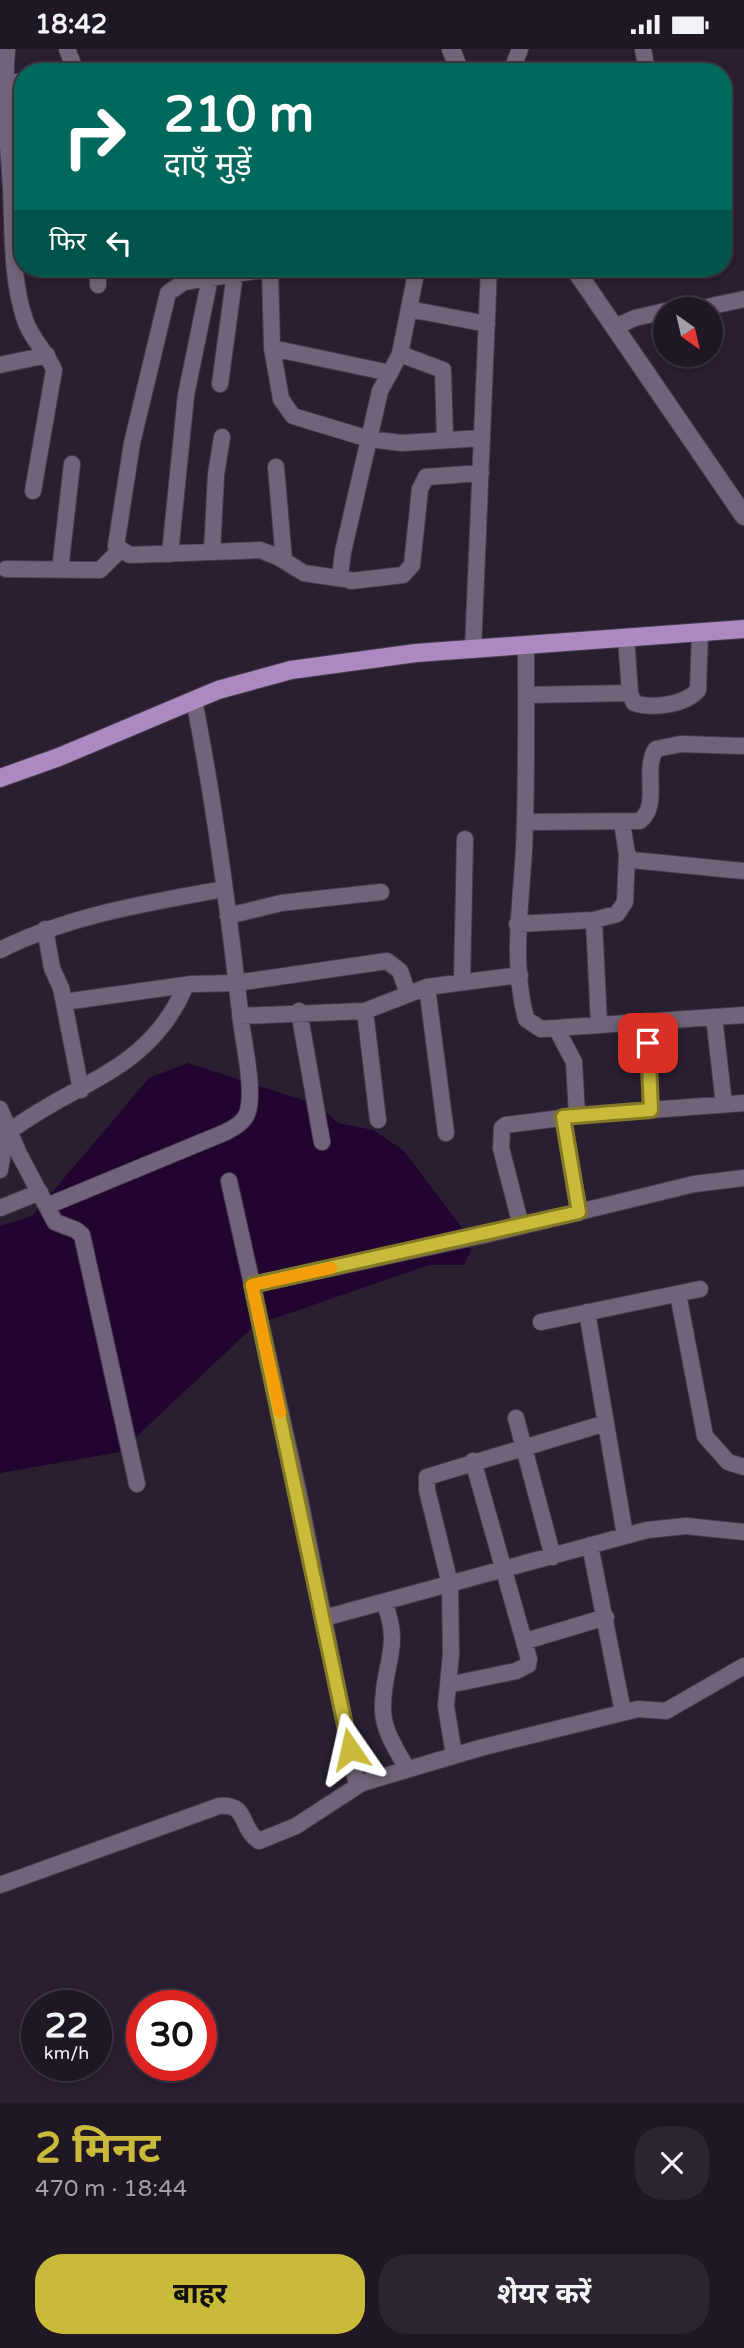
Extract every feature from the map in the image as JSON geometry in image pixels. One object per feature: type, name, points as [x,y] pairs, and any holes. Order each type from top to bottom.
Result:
[{"type":"main road","points":[[0,778],[59,757],[194,699],[254,679],[321,664],[744,629]]},
{"type":"street","points":[[7,49],[2,82],[14,128]]},
{"type":"street","points":[[14,167],[14,253]]},
{"type":"street","points":[[17,277],[21,307],[31,335],[47,355],[54,370],[33,491]]},
{"type":"street","points":[[98,277],[98,285]]},
{"type":"street","points":[[215,277],[184,282],[168,293],[164,302],[163,317],[132,443],[116,540],[120,551],[130,555],[260,550],[304,573],[351,581],[398,577],[408,572],[412,565],[420,489],[425,477],[481,473]]},
{"type":"street","points":[[220,384],[234,277]]},
{"type":"street","points":[[272,277],[272,348],[281,399],[293,416],[369,439],[402,443],[482,438]]},
{"type":"street","points":[[344,579],[339,572],[340,565],[380,391],[400,354],[415,277]]},
{"type":"street","points":[[473,650],[489,277]]},
{"type":"street","points":[[580,277],[743,514]]},
{"type":"street","points":[[170,554],[186,395],[210,278]]},
{"type":"street","points":[[723,304],[744,299]]},
{"type":"street","points":[[409,309],[486,324]]},
{"type":"street","points":[[615,327],[653,314]]},
{"type":"street","points":[[272,348],[390,373]]},
{"type":"street","points":[[400,354],[443,370],[445,440]]},
{"type":"street","points":[[0,365],[47,355]]},
{"type":"street","points":[[212,551],[216,475],[222,437]]},
{"type":"street","points":[[60,570],[72,464]]},
{"type":"street","points":[[276,467],[284,561]]},
{"type":"street","points":[[6,569],[100,570],[120,551]]},
{"type":"street","points":[[626,637],[629,693],[634,703],[642,706],[673,703],[694,695],[701,683],[700,632]]},
{"type":"street","points":[[526,646],[525,822],[517,924],[526,1019],[541,1029],[744,1015]]},
{"type":"street","points":[[526,695],[629,693]]},
{"type":"street","points":[[0,1208],[43,1199],[226,1132],[247,1114],[249,1092],[225,889],[208,771],[194,699]]},
{"type":"street","points":[[525,822],[640,821],[646,816],[651,795],[651,761],[656,749],[681,744],[744,746]]},
{"type":"street","points":[[517,924],[594,920],[617,914],[623,908],[627,854],[622,823]]},
{"type":"street","points":[[462,982],[466,839]]},
{"type":"street","points":[[627,854],[637,862],[744,871]]},
{"type":"street","points":[[0,950],[45,929],[135,905],[225,889]]},
{"type":"street","points":[[228,916],[281,903],[381,892]]},
{"type":"street","points":[[594,920],[599,1025]]},
{"type":"street","points":[[45,929],[52,968],[64,1002],[81,1090]]},
{"type":"street","points":[[64,1002],[186,985],[236,983],[387,961],[400,971],[408,994]]},
{"type":"street","points":[[240,1016],[299,1011],[365,1011],[427,987],[520,975]]},
{"type":"street","points":[[0,1170],[5,1139],[10,1131],[131,1059],[155,1037],[175,1011],[186,985]]},
{"type":"street","points":[[427,987],[446,1133]]},
{"type":"street","points":[[299,1011],[322,1142]]},
{"type":"street","points":[[365,1011],[378,1120]]},
{"type":"street","points":[[715,1017],[723,1104]]},
{"type":"street","points":[[647,1021],[651,1110]]},
{"type":"street","points":[[556,1028],[574,1062],[570,1116],[579,1212]]},
{"type":"street","points":[[521,1226],[501,1148],[502,1128],[570,1116],[744,1103]]},
{"type":"street","points":[[0,1109],[55,1223],[76,1230],[84,1243],[136,1484]]},
{"type":"street","points":[[252,1285],[521,1226],[702,1182],[744,1178]]},
{"type":"street","points":[[229,1181],[324,1619],[357,1786]]},
{"type":"street","points":[[541,1322],[701,1289]]},
{"type":"street","points":[[678,1294],[705,1436],[728,1462],[744,1467]]},
{"type":"street","points":[[587,1312],[625,1535]]},
{"type":"street","points":[[516,1418],[553,1557]]},
{"type":"street","points":[[454,1755],[446,1706],[449,1685],[450,1584],[425,1482],[432,1473],[606,1423]]},
{"type":"street","points":[[449,1685],[524,1669],[529,1659],[473,1461]]},
{"type":"street","points":[[324,1619],[625,1535],[686,1526],[744,1532]]},
{"type":"street","points":[[590,1545],[623,1712]]},
{"type":"street","points":[[384,1602],[394,1640],[383,1711],[389,1735],[407,1769]]},
{"type":"street","points":[[526,1641],[606,1617]]},
{"type":"street","points":[[0,1885],[219,1806],[231,1805],[237,1808],[253,1837],[258,1841],[268,1839],[314,1816],[357,1786],[454,1755],[623,1712],[674,1708],[705,1686],[731,1676],[744,1666]]},
{"type":"shaded area","points":[[188,1063],[318,1105],[338,1123],[373,1130],[403,1150],[467,1234],[471,1250],[464,1265],[429,1265],[255,1325],[120,1452],[0,1473],[0,1226],[32,1216],[149,1078]]},
{"type":"slow traffic","points":[[280,1412],[252,1285],[331,1268]]},
{"type":"route","points":[[350,1749],[299,1495],[252,1285],[579,1212],[563,1117],[651,1110],[648,1043]]}]
